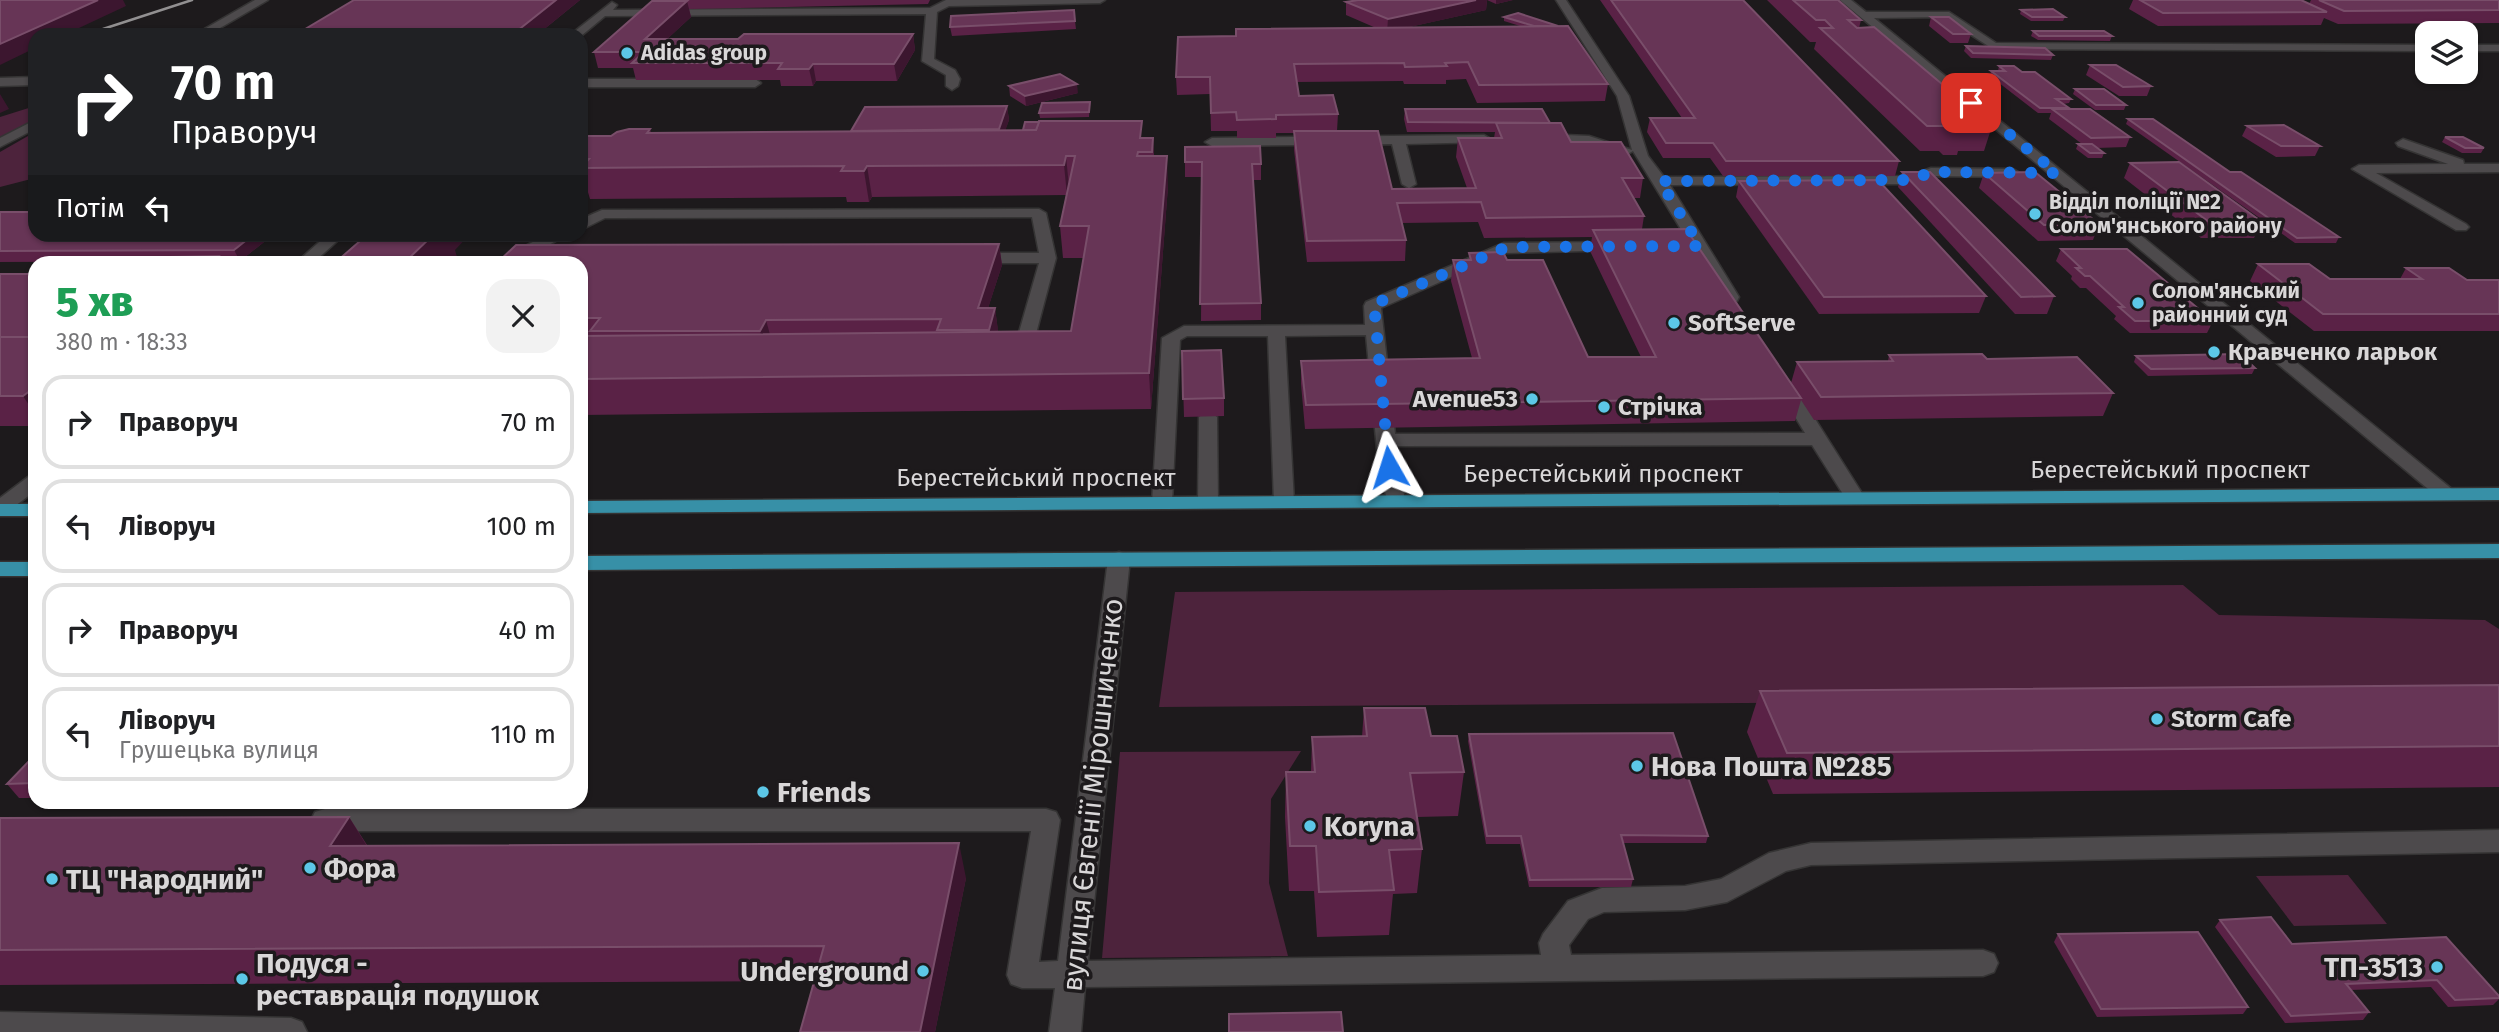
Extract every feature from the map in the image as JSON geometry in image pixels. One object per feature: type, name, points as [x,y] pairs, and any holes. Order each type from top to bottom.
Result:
[{"type":"main road","name":"Берестейський проспект","points":[[588,507],[2499,494]]},
{"type":"main road","points":[[0,509],[28,510]]},
{"type":"main road","points":[[588,564],[2499,551]]},
{"type":"main road","points":[[0,569],[28,569]]},
{"type":"street","points":[[213,28],[263,0]]},
{"type":"street","points":[[584,28],[618,0]]},
{"type":"street","points":[[602,13],[932,12],[947,3],[1100,0]]},
{"type":"street","points":[[1561,0],[1623,96],[1641,157],[1660,181],[1694,246],[1743,316]]},
{"type":"street","points":[[1845,0],[2446,494]]},
{"type":"street","points":[[932,12],[928,61],[951,73],[954,79],[952,86]]},
{"type":"street","points":[[1862,15],[1945,14],[1993,46],[2415,48]]},
{"type":"street","points":[[2478,48],[2499,48]]},
{"type":"street","points":[[588,77],[755,83]]},
{"type":"street","points":[[0,82],[28,82]]},
{"type":"street","points":[[0,143],[28,128]]},
{"type":"street","points":[[1523,138],[1589,140],[1641,157]]},
{"type":"street","points":[[1212,142],[1496,139]]},
{"type":"street","points":[[1398,140],[1409,184]]},
{"type":"street","points":[[2403,143],[2474,168]]},
{"type":"street","points":[[2461,226],[2359,169],[2499,168]]},
{"type":"street","points":[[1660,181],[1911,180],[1931,172],[2057,173]]},
{"type":"street","points":[[588,221],[602,214],[1038,213],[1048,258],[1020,360],[1007,360]]},
{"type":"street","points":[[312,256],[329,242]]},
{"type":"street","points":[[520,256],[546,242]]},
{"type":"street","points":[[1395,501],[1386,440],[1374,304],[1504,248],[1632,247]]},
{"type":"street","points":[[953,258],[1048,258]]},
{"type":"street","points":[[1162,503],[1171,338],[1178,332],[1375,330]]},
{"type":"street","points":[[1276,331],[1284,502]]},
{"type":"street","points":[[1778,374],[1855,498]]},
{"type":"street","points":[[1208,417],[1208,503]]},
{"type":"street","points":[[1386,440],[1818,439]]},
{"type":"street","points":[[0,509],[28,487]]},
{"type":"street","name":"вулиця Євгенії Мірошниченко","points":[[1065,1032],[1119,559]]},
{"type":"street","points":[[297,820],[428,811],[1046,820],[1022,975],[1983,962]]},
{"type":"street","points":[[1558,968],[1554,943],[1578,910],[1602,900],[1685,898],[1727,890],[1779,861],[1811,854],[2499,841]]},
{"type":"street","points":[[0,1026],[291,1032]]},
{"type":"shaded area","points":[[28,108],[28,125],[0,140],[0,117]]},
{"type":"shaded area","points":[[28,136],[28,180],[0,187],[0,152]]},
{"type":"shaded area","points":[[2183,585],[2219,615],[2485,620],[2499,629],[2499,698],[1159,707],[1175,592]]},
{"type":"shaded area","points":[[1301,751],[1271,799],[1269,883],[1288,956],[1102,958],[1120,752]]},
{"type":"shaded area","points":[[2348,875],[2387,924],[2294,926],[2256,876]]},
{"type":"building","points":[[0,0],[98,0],[36,28],[28,28],[28,31],[0,44]]},
{"type":"building","points":[[354,0],[556,0],[521,28],[307,28]]},
{"type":"building","points":[[1476,0],[1388,19],[1346,2]]},
{"type":"building","points":[[1611,0],[1743,0],[1899,161],[1726,161],[1713,143],[1666,143],[1650,118],[1695,118]]},
{"type":"building","points":[[1793,0],[1838,0],[1861,20],[1848,20],[1857,28],[1874,27],[1992,126],[1961,126],[1965,130],[1951,130],[1946,126],[1927,126],[1820,28],[1833,28],[1825,20],[1816,20]]},
{"type":"building","points":[[2140,0],[2301,0],[2327,12],[2163,13]]},
{"type":"building","points":[[2319,0],[2499,0],[2499,10],[2344,11]]},
{"type":"building","points":[[652,1],[687,1],[645,39],[738,39],[744,34],[913,34],[894,64],[813,64],[809,69],[778,69],[782,63],[632,63],[644,52],[594,52]]},
{"type":"building","points":[[2053,9],[2065,17],[2032,17],[2021,10]]},
{"type":"building","points":[[1074,10],[1075,21],[950,27],[951,16]]},
{"type":"building","points":[[1518,13],[1558,26],[1534,26],[1504,17]]},
{"type":"building","points":[[1931,17],[1949,17],[1971,34],[1953,34]]},
{"type":"building","points":[[1568,26],[1608,84],[1479,85],[1468,62],[1445,63],[1447,66],[1405,67],[1404,63],[1294,64],[1299,96],[1333,95],[1338,114],[1276,115],[1276,119],[1237,120],[1236,112],[1211,113],[1210,77],[1176,77],[1178,37],[1236,36],[1236,29]]},
{"type":"building","points":[[2033,31],[2104,31],[2112,36],[2039,36]]},
{"type":"building","points":[[1966,46],[2045,48],[2053,55],[1973,53]]},
{"type":"building","points":[[2090,65],[2116,65],[2151,86],[2123,87]]},
{"type":"building","points":[[1999,66],[2014,66],[2022,72],[2035,72],[2071,99],[2056,99],[2069,108],[2040,108],[1991,71],[2005,71]]},
{"type":"building","points":[[1060,74],[1077,84],[1025,96],[1009,86]]},
{"type":"building","points":[[2075,89],[2104,89],[2126,105],[2096,105]]},
{"type":"building","points":[[1090,102],[1089,112],[1039,113],[1042,103]]},
{"type":"building","points":[[1007,106],[999,129],[851,131],[865,107]]},
{"type":"building","points":[[1405,109],[1542,109],[1550,123],[1408,122]]},
{"type":"building","points":[[2052,109],[2090,109],[2130,137],[2091,138]]},
{"type":"building","points":[[2128,119],[2153,119],[2230,172],[2241,172],[2339,237],[2297,238]]},
{"type":"building","points":[[1039,121],[1142,121],[1140,138],[1153,138],[1152,152],[1138,152],[1137,156],[1167,156],[1149,373],[588,379],[588,336],[1071,331],[1089,226],[1060,226],[1075,156],[1066,156],[1064,165],[867,166],[864,171],[841,171],[844,166],[588,168],[588,136],[611,136],[629,129],[650,129],[647,133],[1036,130]]},
{"type":"building","points":[[1025,122],[1039,122],[1036,130],[1023,130]]},
{"type":"building","points":[[1496,123],[1561,123],[1571,142],[1621,142],[1643,178],[1622,178],[1644,216],[1486,218],[1481,202],[1397,203],[1406,240],[1307,241],[1294,131],[1378,131],[1392,189],[1476,188],[1458,138],[1502,138]]},
{"type":"building","points":[[2284,125],[2320,146],[2281,146],[2247,126]]},
{"type":"building","points":[[2445,137],[2463,137],[2484,148],[2465,148]]},
{"type":"building","points":[[2078,144],[2092,144],[2104,153],[2090,153]]},
{"type":"building","points":[[1260,146],[1261,164],[1252,164],[1261,303],[1200,304],[1202,162],[1185,162],[1185,147]]},
{"type":"building","points":[[2179,162],[2262,222],[2209,222],[2130,163]]},
{"type":"building","points":[[1902,172],[1930,172],[2054,296],[2021,297]]},
{"type":"building","points":[[2035,172],[2099,224],[2044,225],[1984,173]]},
{"type":"building","points":[[1878,180],[1986,296],[1824,297],[1739,181]]},
{"type":"building","points":[[0,212],[28,212],[28,242],[244,242],[234,250],[0,251]]},
{"type":"building","points":[[1686,229],[1801,398],[1306,405],[1301,361],[1480,358],[1453,260],[1471,260],[1469,253],[1503,252],[1507,260],[1543,260],[1588,357],[1656,357],[1593,230]]},
{"type":"building","points":[[359,242],[426,242],[411,256],[343,256]]},
{"type":"building","points":[[999,244],[978,308],[995,308],[989,330],[937,330],[941,319],[766,320],[760,331],[590,331],[600,318],[588,318],[588,256],[504,256],[516,245]]},
{"type":"building","name":"Солом'янський районний суд","points":[[2061,249],[2127,249],[2213,321],[2135,321],[2119,307],[2124,307],[2090,276],[2085,276],[2076,268],[2081,268]]},
{"type":"building","points":[[2258,264],[2309,264],[2330,279],[2422,279],[2406,268],[2449,268],[2467,280],[2499,280],[2499,314],[2323,314]]},
{"type":"building","points":[[0,274],[28,274],[28,337],[0,337]]},
{"type":"building","points":[[0,337],[28,337],[28,392],[23,396],[0,396]]},
{"type":"building","points":[[1221,350],[1224,398],[1183,399],[1182,351]]},
{"type":"building","points":[[1982,354],[1987,359],[2077,357],[2113,393],[1821,397],[1797,362],[1893,361],[1889,355]]},
{"type":"building","points":[[2240,354],[2255,368],[2151,369],[2136,356]]},
{"type":"building","points":[[2499,685],[2499,746],[1787,753],[1760,691]]},
{"type":"building","points":[[1364,708],[1425,708],[1431,736],[1457,736],[1464,772],[1410,773],[1422,849],[1389,850],[1394,890],[1319,892],[1316,846],[1290,846],[1286,772],[1315,772],[1312,737],[1367,736]]},
{"type":"building","points":[[1673,733],[1708,836],[1621,835],[1633,879],[1530,880],[1521,836],[1487,836],[1469,734]]},
{"type":"building","points":[[28,762],[28,783],[7,784]]},
{"type":"building","points":[[349,817],[330,846],[959,843],[920,1032],[800,1032],[824,946],[0,950],[0,818]]},
{"type":"building","points":[[2271,917],[2292,944],[2446,937],[2499,998],[2455,1000],[2437,980],[2346,984],[2369,1012],[2291,1016],[2220,920]]},
{"type":"building","points":[[2198,932],[2248,1007],[2101,1009],[2058,934]]},
{"type":"building","points":[[1341,1012],[1343,1032],[1229,1032],[1229,1014]]},
{"type":"railway","points":[[106,28],[192,0]]},
{"type":"place","name":"Adidas group","points":[[627,53]]},
{"type":"place","name":"Відділ поліції №2 Солом'янського району","points":[[2035,214]]},
{"type":"place","name":"Солом'янський районний суд","points":[[2138,303]]},
{"type":"place","name":"SoftServe","points":[[1674,323]]},
{"type":"place","name":"Кравченко ларьок","points":[[2214,352]]},
{"type":"place","name":"Avenue53","points":[[1532,399]]},
{"type":"place","name":"Стрічка","points":[[1604,407]]},
{"type":"place","name":"Storm Cafe","points":[[2157,719]]},
{"type":"place","name":"Нова Пошта №285","points":[[1637,766]]},
{"type":"place","name":"Friends","points":[[763,792]]},
{"type":"place","name":"Koryna","points":[[1310,826]]},
{"type":"place","name":"Фора","points":[[310,868]]},
{"type":"place","name":"ТЦ \"Народний\"","points":[[52,879]]},
{"type":"place","name":"ТП-3513","points":[[2437,967]]},
{"type":"place","name":"Underground","points":[[923,971]]},
{"type":"place","name":"Подуся - реставрація подушок","points":[[242,979]]},
{"type":"route","points":[[1389,467],[1372,306],[1374,304],[1507,247],[1700,246],[1660,181],[1911,180],[1931,172],[2057,173],[1971,103]]}]
